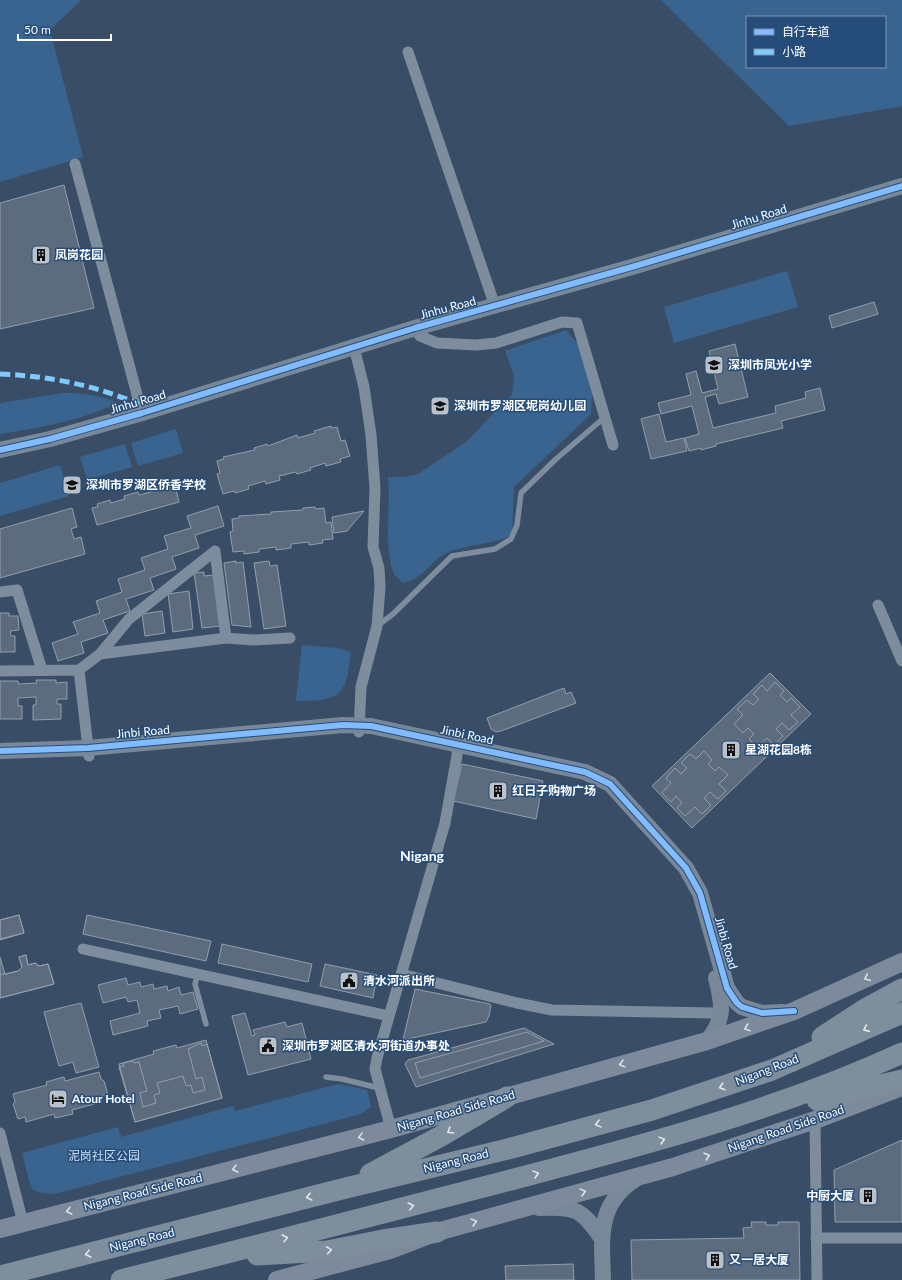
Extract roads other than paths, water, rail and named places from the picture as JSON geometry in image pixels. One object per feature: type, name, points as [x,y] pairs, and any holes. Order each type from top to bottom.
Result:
[{"type":"highway","points":[[772,1070],[865,1010],[902,989]]},
{"type":"highway","name":"Nigang Road","points":[[0,1276],[508,1148],[652,1110],[772,1070],[902,1013]]},
{"type":"highway","points":[[121,1280],[601,1157],[676,1136],[762,1109],[831,1084],[902,1053]]},
{"type":"highway","points":[[762,1109],[818,1100],[902,1080]]},
{"type":"highway","points":[[346,1188],[444,1135],[507,1097]]},
{"type":"highway","points":[[206,1258],[327,1251],[383,1240],[437,1232]]},
{"type":"main road","name":"Nigang Road Side Road","points":[[0,1229],[391,1129],[707,1041],[794,1011],[902,962]]},
{"type":"main road","name":"Nigang Road Side Road","points":[[277,1280],[390,1250],[437,1232],[639,1177],[815,1120],[902,1086]]},
{"type":"main road","points":[[157,1280],[206,1258]]},
{"type":"street","points":[[408,52],[495,306]]},
{"type":"street","points":[[75,164],[142,413]]},
{"type":"street","name":"Jinhu Road","points":[[0,450],[50,439],[142,413],[415,328],[495,306],[902,186]]},
{"type":"street","points":[[415,328],[420,336],[437,343],[476,345],[496,343],[562,322],[577,323],[613,445]]},
{"type":"street","points":[[354,347],[368,410],[375,488],[373,547],[379,568],[380,587],[377,626],[363,677],[359,729]]},
{"type":"street","points":[[0,671],[79,670],[100,654],[129,619],[215,551],[226,638]]},
{"type":"street","points":[[0,592],[17,590],[42,670]]},
{"type":"street","points":[[878,605],[902,661]]},
{"type":"street","points":[[100,654],[226,638],[254,640],[290,638]]},
{"type":"street","points":[[79,670],[88,752]]},
{"type":"street","name":"Jinbi Road","points":[[0,760],[88,752],[326,735],[359,729],[371,733],[585,772],[610,784],[686,868],[700,893],[727,988],[737,1003],[742,1007],[762,1013],[794,1011]]},
{"type":"street","points":[[391,1129],[375,1069],[445,823],[459,748]]},
{"type":"street","name":"Jinbi Road","points":[[459,748],[591,782],[610,794],[670,860],[679,871],[693,896],[721,998],[720,1022],[707,1041]]},
{"type":"street","name":"Jinbi Road","points":[[0,751],[88,752]]},
{"type":"street","points":[[83,949],[389,1016]]},
{"type":"street","points":[[401,974],[517,1004],[552,1010],[713,1013]]},
{"type":"street","points":[[815,1120],[817,1280]]},
{"type":"street","points":[[0,1133],[23,1223]]},
{"type":"street","points":[[603,1280],[602,1239],[611,1201],[619,1191],[639,1177]]},
{"type":"street","points":[[518,1210],[559,1207],[574,1209],[586,1217],[602,1239]]},
{"type":"street","points":[[816,1238],[902,1238]]},
{"type":"lane","points":[[377,626],[393,614],[452,556],[495,549],[511,539],[517,526],[521,493],[605,417]]},
{"type":"lane","points":[[198,974],[195,984],[206,1024]]},
{"type":"lane","points":[[326,1077],[342,1079],[379,1088]]},
{"type":"place","name":"凤岗花园","points":[[41,255]]},
{"type":"place","name":"深圳市凤光小学","points":[[714,365]]},
{"type":"place","name":"深圳市罗湖区坭岗幼儿园","points":[[440,406]]},
{"type":"place","name":"深圳市罗湖区侨香学校","points":[[72,485]]},
{"type":"place","name":"星湖花园8栋","points":[[731,750]]},
{"type":"place","name":"红日子购物广场","points":[[498,791]]},
{"type":"place","name":"清水河派出所","points":[[349,981]]},
{"type":"place","name":"深圳市罗湖区清水河街道办事处","points":[[268,1046]]},
{"type":"place","name":"Atour Hotel","points":[[58,1099]]},
{"type":"place","name":"中厨大厦","points":[[868,1196]]},
{"type":"place","name":"又一居大厦","points":[[715,1260]]},
{"type":"district","name":"Nigang","points":[[422,856]]},
{"type":"park label","name":"泥岗社区公园","points":[[104,1156]]}]
